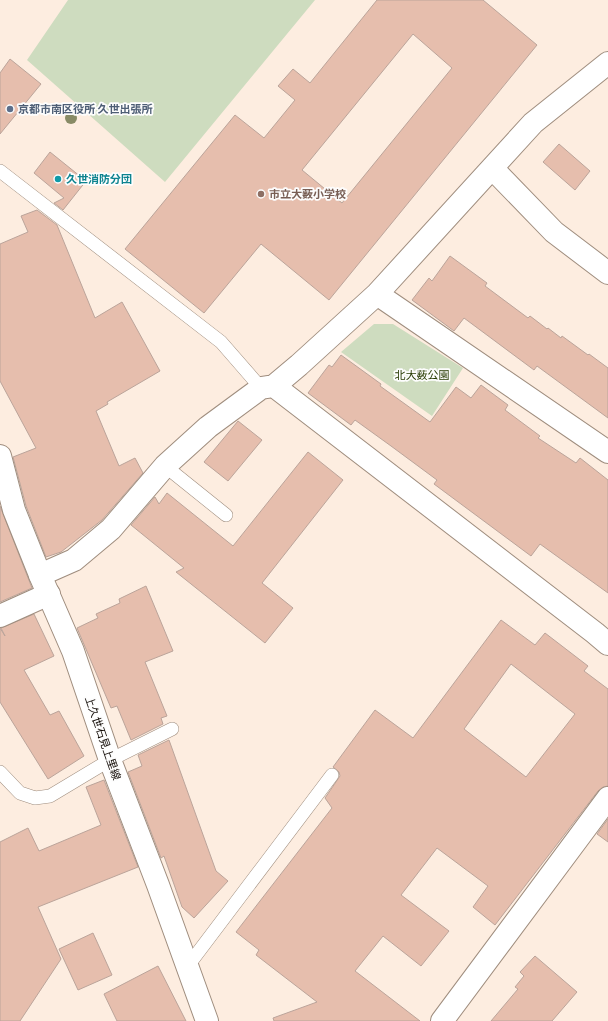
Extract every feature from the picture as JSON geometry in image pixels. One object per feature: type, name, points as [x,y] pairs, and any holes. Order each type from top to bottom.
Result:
[{"type":"street","points":[[40,575],[74,560],[111,529],[165,466],[208,427],[267,387],[377,294],[533,123],[608,63]]},
{"type":"street","points":[[492,168],[554,232],[608,273]]},
{"type":"street","points":[[377,294],[608,452]]},
{"type":"street","points":[[267,387],[596,633],[608,644]]},
{"type":"street","name":"上久世石見上里線","points":[[0,456],[14,510],[40,575],[74,651],[110,760],[158,885],[207,1021]]},
{"type":"street","points":[[0,616],[49,594]]},
{"type":"street","points":[[442,1021],[608,798]]},
{"type":"lane","points":[[0,171],[221,342],[267,387]]},
{"type":"lane","points":[[165,466],[226,515]]},
{"type":"lane","points":[[0,772],[20,793],[35,798],[50,796],[110,760],[172,729]]},
{"type":"lane","points":[[187,967],[332,775]]},
{"type":"green space","points":[[68,0],[315,0],[165,182],[27,60]]},
{"type":"green space","name":"北大薮公園","points":[[374,324],[393,324],[463,368],[432,416],[341,352]]},
{"type":"building","points":[[377,0],[483,0],[537,45],[329,300],[261,244],[204,313],[125,249],[235,115],[264,138],[295,100],[278,86],[293,69],[310,83]],"holes":[[[413,34],[452,68],[342,203],[302,170]]]},
{"type":"building","name":"京都市南区役所 久世出張所","points":[[10,59],[41,84],[0,134],[0,73]]},
{"type":"building","points":[[559,144],[590,171],[575,190],[543,162]]},
{"type":"building","name":"久世消防分団","points":[[50,152],[86,181],[63,210],[54,203],[64,198],[34,173]]},
{"type":"building","points":[[37,210],[57,225],[95,318],[122,302],[160,371],[107,402],[108,404],[96,411],[119,466],[135,458],[143,473],[102,520],[61,552],[46,557],[26,506],[13,457],[36,448],[0,381],[0,244],[28,232],[21,216]]},
{"type":"building","points":[[450,256],[487,283],[485,286],[528,318],[530,316],[561,338],[562,336],[608,368],[608,418],[537,366],[534,370],[464,318],[454,331],[412,300],[429,278],[432,281]]},
{"type":"building","points":[[341,355],[381,384],[380,386],[430,422],[456,387],[471,398],[481,385],[508,405],[505,410],[540,436],[538,438],[576,463],[580,458],[608,480],[608,593],[540,544],[531,556],[434,484],[437,480],[391,446],[355,420],[351,425],[308,393],[329,365],[332,367]]},
{"type":"building","points":[[238,421],[262,440],[228,481],[204,462]]},
{"type":"building","points":[[308,452],[343,480],[262,583],[293,608],[265,643],[176,572],[184,568],[131,525],[155,497],[159,504],[167,493],[233,546]]},
{"type":"building","points":[[0,506],[32,588],[0,602]]},
{"type":"building","points":[[146,586],[173,651],[145,662],[167,716],[161,718],[163,724],[131,740],[117,706],[111,708],[77,628],[98,618],[96,614],[120,603],[119,599]]},
{"type":"building","points":[[34,614],[54,656],[24,670],[50,715],[59,711],[84,756],[48,779],[0,702],[0,628],[5,636],[1,628]]},
{"type":"building","points":[[501,620],[535,645],[545,633],[588,666],[584,671],[608,689],[608,786],[603,787],[598,791],[495,925],[473,907],[488,886],[437,848],[401,895],[449,931],[421,966],[383,936],[355,971],[420,1021],[274,1021],[273,1018],[317,1002],[256,955],[259,950],[236,932],[332,808],[325,798],[340,776],[339,772],[333,767],[375,710],[413,738]],"holes":[[[511,664],[575,714],[526,777],[464,729]]]},
{"type":"building","points":[[169,740],[216,871],[228,881],[194,918],[182,907],[164,856],[161,858],[128,772],[142,766],[138,755]]},
{"type":"building","points":[[104,780],[138,867],[38,907],[61,959],[20,1021],[0,1021],[0,842],[28,828],[39,851],[101,825],[86,787]]},
{"type":"building","points":[[608,819],[608,842],[597,834]]},
{"type":"building","points":[[93,933],[112,975],[78,990],[59,949]]},
{"type":"building","points":[[535,956],[577,992],[552,1021],[491,1021],[518,989],[515,987],[524,976],[520,972]]},
{"type":"building","points":[[158,966],[186,1021],[117,1021],[104,994]]},
{"type":"place","name":"京都市南区役所 久世出張所","points":[[10,109]]},
{"type":"place","name":"久世消防分団","points":[[58,179]]},
{"type":"place","name":"市立大薮小学校","points":[[261,194]]}]
